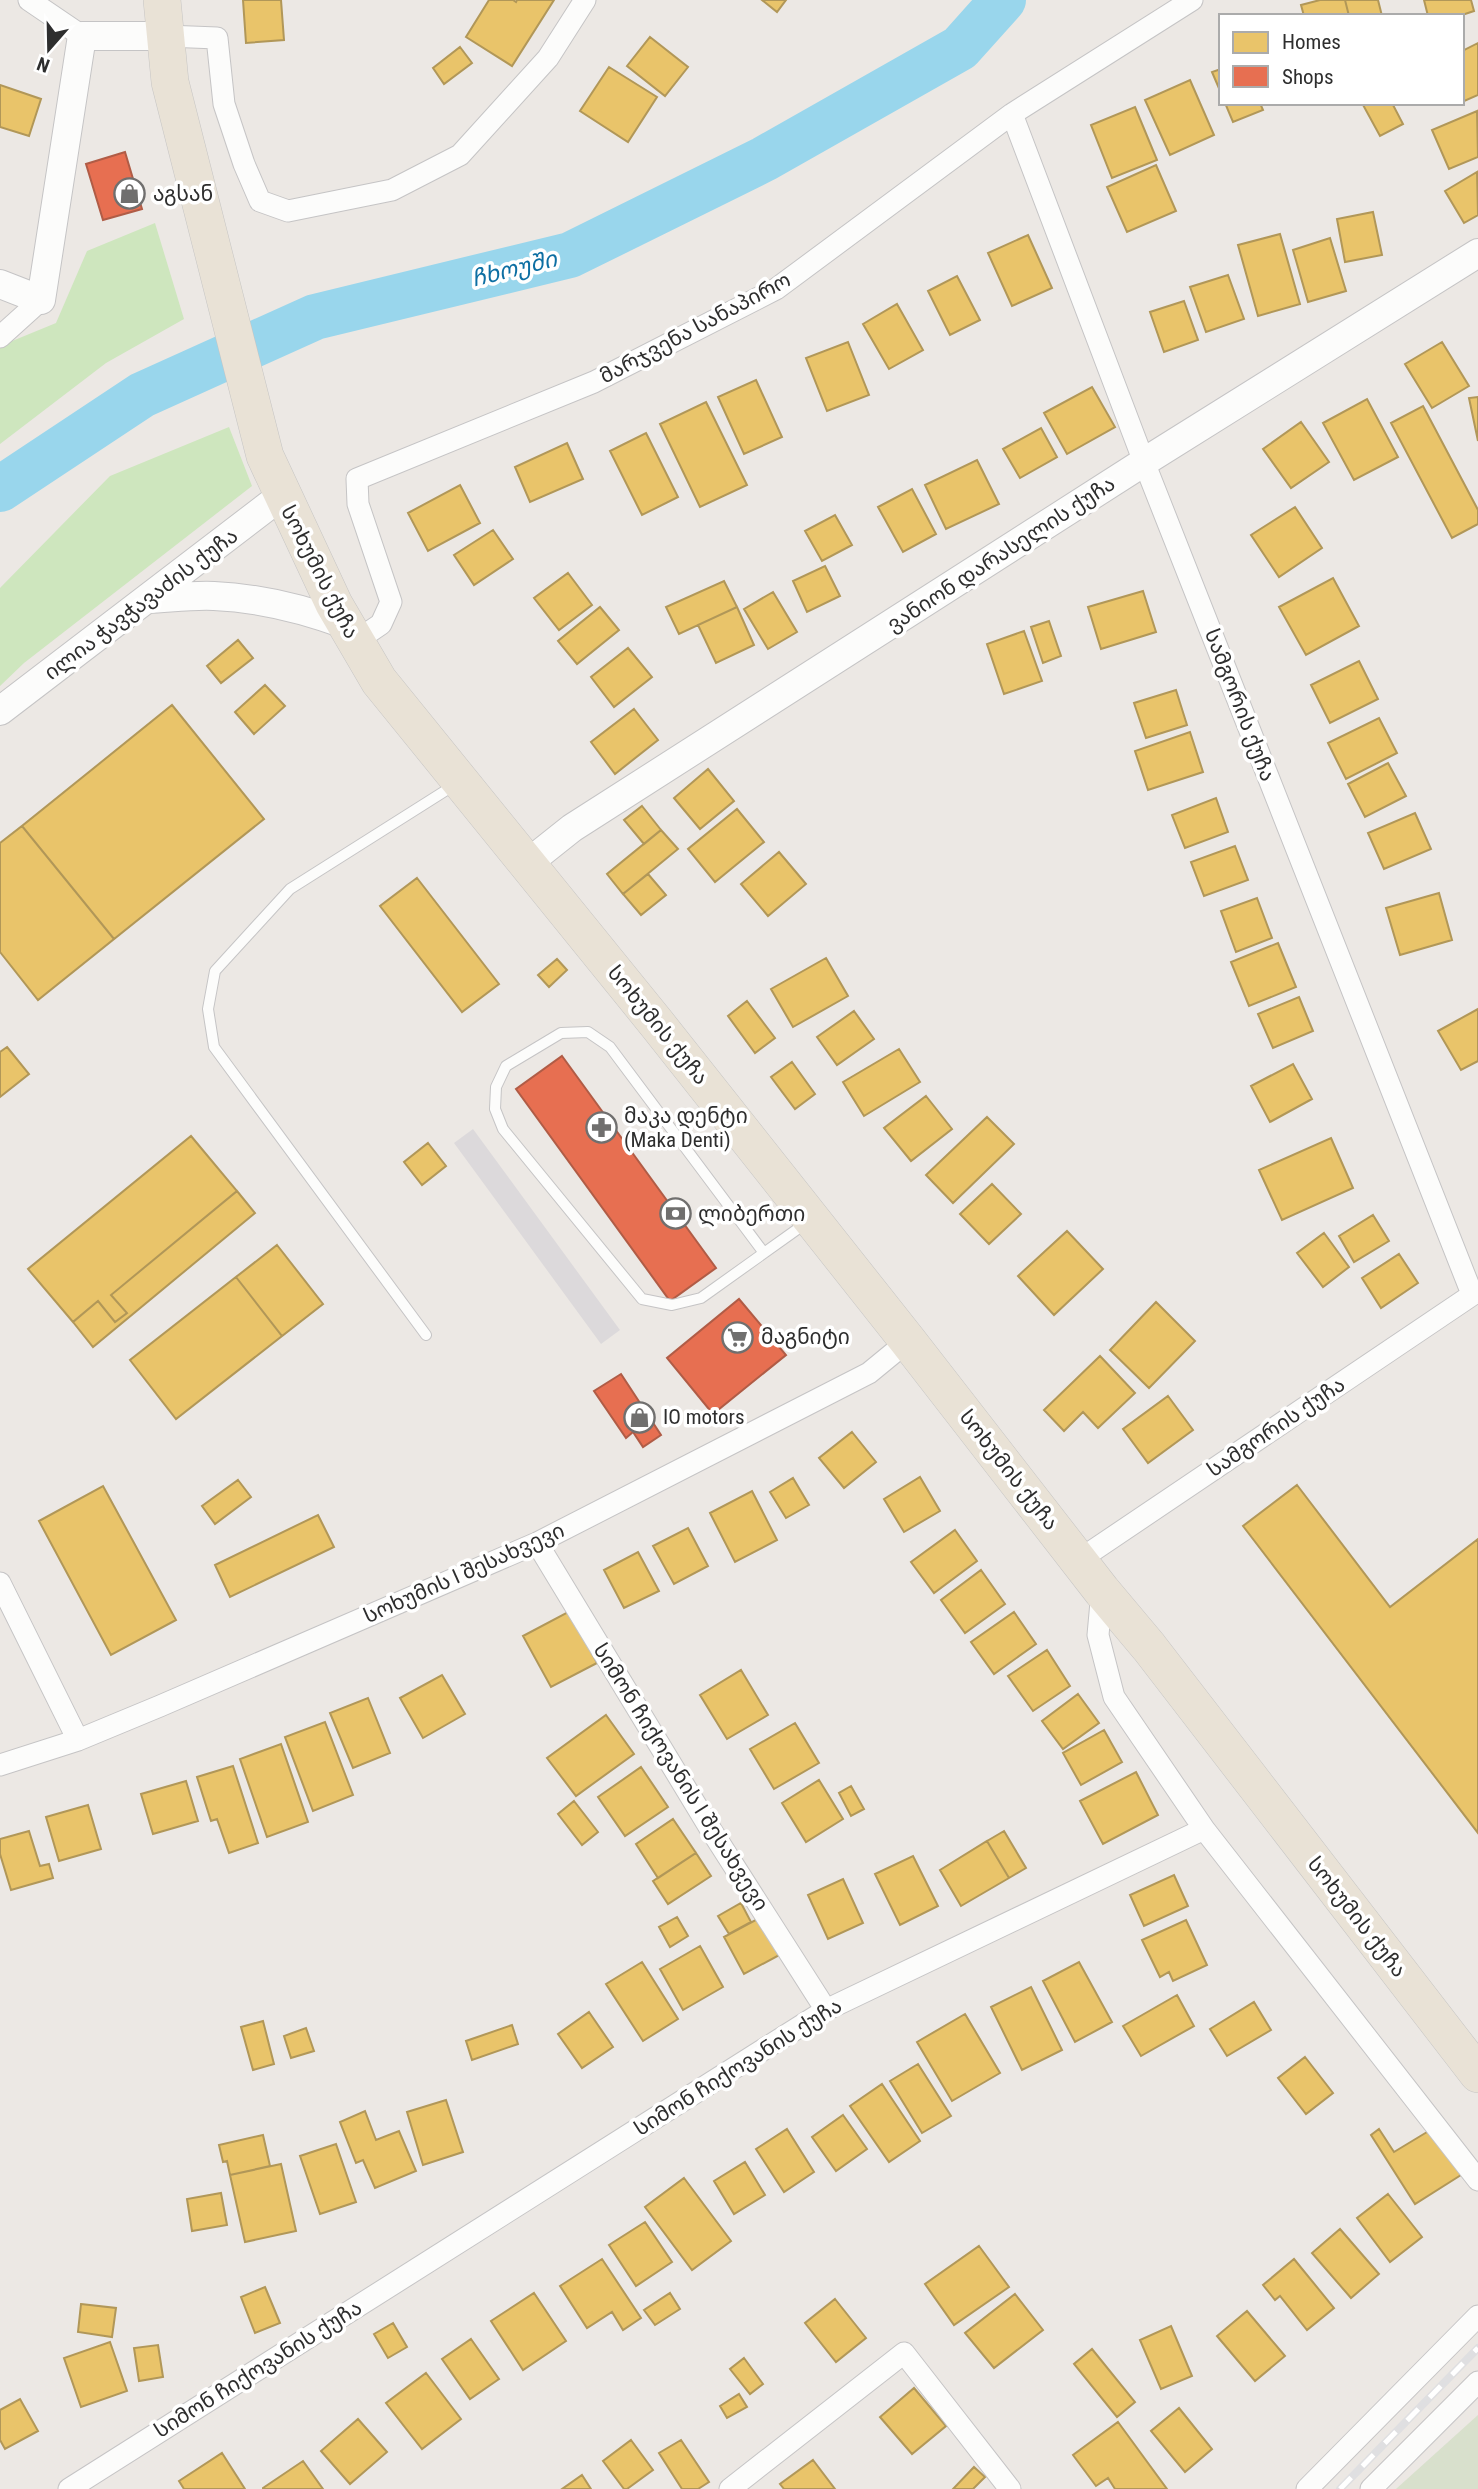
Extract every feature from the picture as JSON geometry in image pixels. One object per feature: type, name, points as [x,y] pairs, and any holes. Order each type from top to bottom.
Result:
[{"type":"highway","name":"სოხუმის ქუჩა","points":[[162,0],[170,82],[265,456],[281,496],[334,604],[379,681],[528,863],[908,1340],[1478,2074]]},
{"type":"street","points":[[29,0],[82,36],[217,38],[224,104],[244,164],[260,201],[288,211],[392,190],[460,155],[548,58],[585,0]]},
{"type":"street","name":"მარჯვენა სანაპირო","points":[[351,633],[380,624],[391,602],[358,504],[357,479],[594,382],[776,289],[1012,114],[1192,0]]},
{"type":"street","points":[[0,337],[41,300],[82,36]]},
{"type":"street","name":"სამგორის ქუჩა","points":[[1012,114],[1144,462],[1475,1293],[1079,1560]]},
{"type":"street","name":"ვანიონ დარასელის ქუჩა","points":[[528,863],[572,828],[1144,462],[1478,253]]},
{"type":"street","points":[[0,284],[41,300]]},
{"type":"street","name":"ილია ჭავჭავაძის ქუჩა","points":[[0,711],[281,496]]},
{"type":"street","points":[[148,599],[214,596],[267,602],[310,611],[351,633]]},
{"type":"street","name":"სოხუმის I შესახვევი","points":[[0,1765],[78,1740],[537,1543],[869,1373],[908,1340]]},
{"type":"street","name":"სიმონ ჩიქოვანის I შესახვევი","points":[[537,1543],[711,1830],[826,2010]]},
{"type":"street","points":[[0,1583],[78,1740]]},
{"type":"street","points":[[1102,1591],[1098,1635],[1114,1697],[1204,1829],[1478,2180]]},
{"type":"street","name":"სიმონ ჩიქოვანის ქუჩა","points":[[69,2489],[826,2010],[1204,1829]]},
{"type":"street","points":[[1307,2489],[1478,2316]]},
{"type":"street","points":[[730,2489],[904,2353],[1010,2489]]},
{"type":"street","points":[[1371,2489],[1478,2382]]},
{"type":"lane","points":[[426,1335],[214,1047],[208,1009],[215,971],[290,889],[461,781]]},
{"type":"lane","points":[[764,1253],[610,1047],[588,1032],[561,1033],[506,1066],[496,1087],[495,1109],[503,1129],[642,1299],[671,1305],[701,1298],[812,1219]]},
{"type":"shaded area","points":[[473,1129],[620,1330],[601,1344],[454,1143]]},
{"type":"green space","points":[[155,223],[184,319],[106,363],[0,444],[0,346],[56,323],[87,251]]},
{"type":"green space","points":[[229,427],[252,486],[24,663],[0,686],[0,588],[110,476]]},
{"type":"green space","points":[[1478,2415],[1478,2489],[1396,2489]]},
{"type":"building: Homes","points":[[243,0],[281,0],[284,40],[246,43]]},
{"type":"building: Homes","points":[[489,0],[554,0],[512,66],[466,37]]},
{"type":"building: Homes","points":[[762,0],[786,0],[777,12]]},
{"type":"building: Homes","points":[[1320,0],[1345,0],[1348,14],[1303,14],[1301,5]]},
{"type":"building: Homes","points":[[1345,0],[1378,0],[1382,14],[1348,14]]},
{"type":"building: Homes","points":[[1424,0],[1471,0],[1474,11],[1464,14],[1428,14]]},
{"type":"building: Homes","points":[[650,37],[688,67],[665,96],[627,66]]},
{"type":"building: Homes","points":[[1478,43],[1478,95],[1464,101],[1464,50]]},
{"type":"building: Homes","points":[[460,47],[472,63],[444,84],[433,68]]},
{"type":"building: Homes","points":[[609,67],[657,97],[628,142],[580,111]]},
{"type":"building: Homes","points":[[1219,70],[1219,88],[1212,72]]},
{"type":"building: Homes","points":[[1190,80],[1214,135],[1170,155],[1145,100]]},
{"type":"building: Homes","points":[[0,85],[41,99],[29,136],[0,127]]},
{"type":"building: Homes","points":[[1226,105],[1261,105],[1263,110],[1233,122]]},
{"type":"building: Homes","points":[[1363,105],[1393,105],[1403,124],[1380,136]]},
{"type":"building: Homes","points":[[1135,107],[1157,160],[1112,178],[1091,125]]},
{"type":"building: Homes","points":[[1477,111],[1478,157],[1449,169],[1432,130]]},
{"type":"building: Homes","points":[[1156,165],[1176,211],[1127,232],[1107,187]]},
{"type":"building: Homes","points":[[1477,172],[1478,215],[1464,223],[1445,191]]},
{"type":"building: Homes","points":[[1373,212],[1382,255],[1345,262],[1337,219]]},
{"type":"building: Homes","points":[[1280,234],[1300,304],[1258,316],[1238,245]]},
{"type":"building: Homes","points":[[1028,235],[1052,288],[1012,306],[988,253]]},
{"type":"building: Homes","points":[[1330,238],[1346,291],[1308,302],[1293,250]]},
{"type":"building: Homes","points":[[1228,275],[1244,319],[1206,332],[1190,287]]},
{"type":"building: Homes","points":[[957,276],[980,320],[950,335],[928,291]]},
{"type":"building: Homes","points":[[1184,301],[1198,340],[1164,352],[1150,312]]},
{"type":"building: Homes","points":[[897,304],[923,350],[889,369],[863,324]]},
{"type":"building: Homes","points":[[848,342],[869,395],[827,411],[806,358]]},
{"type":"building: Homes","points":[[1442,342],[1469,386],[1432,408],[1405,364]]},
{"type":"building: Homes","points":[[756,380],[782,437],[744,454],[718,397]]},
{"type":"building: Homes","points":[[1092,387],[1115,427],[1067,454],[1044,413]]},
{"type":"building: Homes","points":[[1478,397],[1478,441],[1469,398]]},
{"type":"building: Homes","points":[[1367,399],[1398,457],[1354,480],[1323,423]]},
{"type":"building: Homes","points":[[706,402],[747,485],[700,507],[660,424]]},
{"type":"building: Homes","points":[[1423,406],[1478,510],[1478,524],[1452,538],[1391,423]]},
{"type":"building: Homes","points":[[1301,422],[1329,462],[1291,488],[1263,449]]},
{"type":"building: Homes","points":[[1041,428],[1057,457],[1020,478],[1003,449]]},
{"type":"building: Homes","points":[[646,433],[678,497],[642,515],[610,451]]},
{"type":"building: Homes","points":[[567,443],[583,479],[530,502],[515,467]]},
{"type":"building: Homes","points":[[977,460],[999,504],[946,529],[925,485]]},
{"type":"building: Homes","points":[[460,485],[480,523],[428,551],[408,513]]},
{"type":"building: Homes","points":[[912,489],[936,534],[903,552],[878,507]]},
{"type":"building: Homes","points":[[1295,507],[1322,548],[1279,577],[1251,535]]},
{"type":"building: Homes","points":[[835,515],[852,545],[822,561],[805,531]]},
{"type":"building: Homes","points":[[493,530],[513,559],[474,585],[454,555]]},
{"type":"building: Homes","points":[[825,566],[840,596],[807,612],[793,581]]},
{"type":"building: Homes","points":[[568,573],[592,605],[559,630],[534,598]]},
{"type":"building: Homes","points":[[1333,578],[1359,626],[1306,655],[1279,607]]},
{"type":"building: Homes","points":[[724,581],[737,607],[679,634],[666,607]]},
{"type":"building: Homes","points":[[1143,591],[1156,632],[1101,649],[1088,607]]},
{"type":"building: Homes","points":[[773,592],[797,632],[768,649],[744,609]]},
{"type":"building: Homes","points":[[600,607],[619,630],[577,664],[558,641]]},
{"type":"building: Homes","points":[[737,607],[754,645],[716,663],[698,625]]},
{"type":"building: Homes","points":[[1049,621],[1061,656],[1043,663],[1031,627]]},
{"type":"building: Homes","points":[[1024,631],[1042,681],[1004,694],[987,644]]},
{"type":"building: Homes","points":[[238,640],[253,658],[221,683],[207,666]]},
{"type":"building: Homes","points":[[628,648],[652,677],[614,707],[591,677]]},
{"type":"building: Homes","points":[[1359,661],[1378,699],[1330,723],[1311,685]]},
{"type":"building: Homes","points":[[265,685],[285,706],[254,734],[235,712]]},
{"type":"building: Homes","points":[[1176,690],[1187,725],[1146,738],[1134,703]]},
{"type":"building: Homes","points":[[172,705],[264,819],[114,939],[22,826]]},
{"type":"building: Homes","points":[[634,709],[658,740],[615,774],[591,742]]},
{"type":"building: Homes","points":[[1379,718],[1397,753],[1346,779],[1328,743]]},
{"type":"building: Homes","points":[[1190,732],[1203,772],[1148,790],[1135,751]]},
{"type":"building: Homes","points":[[1388,763],[1406,796],[1365,817],[1348,784]]},
{"type":"building: Homes","points":[[708,769],[734,801],[700,829],[674,798]]},
{"type":"building: Homes","points":[[1216,798],[1228,832],[1185,848],[1172,815]]},
{"type":"building: Homes","points":[[642,806],[661,830],[644,844],[624,820]]},
{"type":"building: Homes","points":[[737,809],[764,842],[715,882],[688,849]]},
{"type":"building: Homes","points":[[1415,813],[1431,849],[1384,869],[1368,833]]},
{"type":"building: Homes","points":[[22,826],[114,939],[38,1000],[0,952],[0,843]]},
{"type":"building: Homes","points":[[661,830],[678,849],[623,894],[607,874]]},
{"type":"building: Homes","points":[[1235,846],[1248,880],[1204,896],[1191,862]]},
{"type":"building: Homes","points":[[779,852],[806,884],[768,916],[741,884]]},
{"type":"building: Homes","points":[[648,874],[666,895],[641,915],[623,894]]},
{"type":"building: Homes","points":[[417,878],[499,984],[462,1012],[380,906]]},
{"type":"building: Homes","points":[[1439,893],[1452,940],[1400,955],[1386,908]]},
{"type":"building: Homes","points":[[1257,898],[1272,938],[1236,952],[1221,911]]},
{"type":"building: Homes","points":[[1278,943],[1296,987],[1249,1006],[1231,962]]},
{"type":"building: Homes","points":[[826,958],[848,996],[793,1027],[771,989]]},
{"type":"building: Homes","points":[[557,959],[567,970],[549,987],[538,975]]},
{"type":"building: Homes","points":[[1299,997],[1313,1031],[1273,1048],[1258,1014]]},
{"type":"building: Homes","points":[[747,1001],[775,1038],[755,1053],[728,1016]]},
{"type":"building: Homes","points":[[1478,1009],[1478,1061],[1461,1070],[1438,1031]]},
{"type":"building: Homes","points":[[854,1011],[874,1039],[837,1065],[817,1037]]},
{"type":"building: Homes","points":[[7,1047],[29,1074],[0,1097],[0,1052]]},
{"type":"building: Homes","points":[[899,1049],[920,1082],[864,1116],[843,1082]]},
{"type":"building: Homes","points":[[792,1062],[815,1094],[795,1109],[771,1077]]},
{"type":"building: Homes","points":[[1293,1064],[1312,1099],[1270,1122],[1251,1086]]},
{"type":"building: Homes","points":[[926,1096],[952,1129],[911,1161],[884,1128]]},
{"type":"building: Homes","points":[[987,1117],[1014,1144],[953,1203],[926,1175]]},
{"type":"building: Homes","points":[[191,1136],[237,1191],[111,1295],[127,1313],[115,1322],[98,1301],[73,1322],[28,1269]]},
{"type":"building: Homes","points":[[1331,1138],[1353,1188],[1282,1220],[1259,1170]]},
{"type":"building: Homes","points":[[428,1143],[446,1166],[422,1185],[404,1162]]},
{"type":"building: Homes","points":[[992,1184],[1021,1214],[989,1244],[960,1214]]},
{"type":"building: Homes","points":[[237,1191],[255,1213],[93,1347],[73,1322],[98,1301],[115,1322],[127,1313],[111,1295]]},
{"type":"building: Homes","points":[[1373,1215],[1389,1241],[1354,1262],[1339,1236]]},
{"type":"building: Homes","points":[[1067,1231],[1103,1269],[1054,1315],[1018,1276]]},
{"type":"building: Homes","points":[[1324,1233],[1349,1267],[1323,1287],[1297,1253]]},
{"type":"building: Homes","points":[[277,1245],[323,1304],[282,1336],[236,1277]]},
{"type":"building: Homes","points":[[1399,1254],[1418,1283],[1381,1308],[1362,1278]]},
{"type":"building: Homes","points":[[236,1277],[282,1336],[176,1419],[130,1360]]},
{"type":"building: Homes","points":[[1156,1302],[1195,1341],[1149,1388],[1110,1350]]},
{"type":"building: Homes","points":[[1100,1356],[1135,1393],[1098,1428],[1083,1412],[1064,1431],[1044,1410]]},
{"type":"building: Homes","points":[[1168,1396],[1193,1430],[1148,1463],[1123,1429]]},
{"type":"building: Homes","points":[[852,1432],[876,1462],[844,1488],[819,1458]]},
{"type":"building: Homes","points":[[920,1477],[940,1511],[904,1532],[884,1499]]},
{"type":"building: Homes","points":[[793,1478],[809,1505],[786,1518],[770,1492]]},
{"type":"building: Homes","points":[[238,1480],[251,1497],[215,1524],[202,1506]]},
{"type":"building: Homes","points":[[1297,1485],[1390,1607],[1478,1539],[1478,1833],[1243,1526]]},
{"type":"building: Homes","points":[[103,1486],[176,1620],[111,1655],[39,1521]]},
{"type":"building: Homes","points":[[752,1491],[777,1540],[735,1562],[710,1513]]},
{"type":"building: Homes","points":[[318,1515],[334,1547],[230,1597],[215,1565]]},
{"type":"building: Homes","points":[[688,1528],[708,1566],[674,1584],[653,1546]]},
{"type":"building: Homes","points":[[955,1530],[977,1561],[934,1593],[911,1562]]},
{"type":"building: Homes","points":[[638,1552],[659,1591],[624,1608],[604,1570]]},
{"type":"building: Homes","points":[[981,1570],[1005,1604],[965,1633],[941,1600]]},
{"type":"building: Homes","points":[[570,1611],[597,1663],[551,1687],[523,1636]]},
{"type":"building: Homes","points":[[1014,1612],[1036,1644],[994,1674],[971,1642]]},
{"type":"building: Homes","points":[[1047,1650],[1070,1686],[1033,1711],[1008,1676]]},
{"type":"building: Homes","points":[[741,1670],[768,1715],[727,1739],[700,1695]]},
{"type":"building: Homes","points":[[442,1675],[465,1714],[423,1738],[400,1698]]},
{"type":"building: Homes","points":[[1078,1694],[1099,1723],[1063,1749],[1042,1721]]},
{"type":"building: Homes","points":[[368,1698],[390,1753],[353,1768],[330,1713]]},
{"type":"building: Homes","points":[[606,1715],[634,1754],[576,1796],[547,1758]]},
{"type":"building: Homes","points":[[325,1722],[353,1795],[313,1811],[285,1737]]},
{"type":"building: Homes","points":[[795,1723],[819,1763],[774,1789],[750,1749]]},
{"type":"building: Homes","points":[[1104,1730],[1122,1762],[1081,1785],[1063,1753]]},
{"type":"building: Homes","points":[[281,1744],[308,1822],[267,1837],[240,1759]]},
{"type":"building: Homes","points":[[233,1766],[258,1843],[229,1853],[217,1819],[211,1821],[197,1777]]},
{"type":"building: Homes","points":[[641,1767],[668,1807],[625,1836],[598,1797]]},
{"type":"building: Homes","points":[[1136,1772],[1158,1815],[1103,1844],[1080,1801]]},
{"type":"building: Homes","points":[[819,1780],[843,1819],[806,1842],[782,1803]]},
{"type":"building: Homes","points":[[186,1781],[198,1821],[153,1834],[141,1794]]},
{"type":"building: Homes","points":[[851,1786],[864,1809],[851,1816],[839,1793]]},
{"type":"building: Homes","points":[[574,1801],[598,1832],[582,1845],[558,1814]]},
{"type":"building: Homes","points":[[88,1805],[101,1849],[59,1861],[46,1817]]},
{"type":"building: Homes","points":[[673,1819],[696,1853],[658,1878],[636,1844]]},
{"type":"building: Homes","points":[[29,1831],[40,1866],[49,1864],[53,1878],[11,1890],[0,1854],[0,1839]]},
{"type":"building: Homes","points":[[1004,1831],[1026,1868],[1009,1878],[987,1841]]},
{"type":"building: Homes","points":[[987,1841],[1009,1878],[961,1906],[940,1870]]},
{"type":"building: Homes","points":[[696,1853],[711,1876],[668,1904],[653,1881]]},
{"type":"building: Homes","points":[[913,1856],[938,1906],[900,1925],[875,1874]]},
{"type":"building: Homes","points":[[1174,1875],[1188,1906],[1144,1926],[1130,1895]]},
{"type":"building: Homes","points":[[843,1879],[863,1923],[828,1939],[808,1895]]},
{"type":"building: Homes","points":[[741,1903],[751,1922],[729,1934],[718,1916]]},
{"type":"building: Homes","points":[[763,1916],[783,1953],[744,1974],[724,1937]]},
{"type":"building: Homes","points":[[677,1917],[688,1936],[670,1947],[659,1927]]},
{"type":"building: Homes","points":[[1186,1920],[1207,1965],[1173,1981],[1169,1972],[1160,1977],[1142,1940]]},
{"type":"building: Homes","points":[[700,1946],[723,1987],[683,2010],[660,1969]]},
{"type":"building: Homes","points":[[642,1962],[678,2019],[643,2041],[606,1984]]},
{"type":"building: Homes","points":[[1079,1962],[1112,2022],[1075,2042],[1043,1981]]},
{"type":"building: Homes","points":[[1031,1987],[1062,2050],[1022,2070],[991,2007]]},
{"type":"building: Homes","points":[[1177,1995],[1194,2026],[1141,2056],[1123,2026]]},
{"type":"building: Homes","points":[[1254,2002],[1271,2030],[1227,2056],[1210,2029]]},
{"type":"building: Homes","points":[[589,2012],[613,2047],[582,2068],[558,2034]]},
{"type":"building: Homes","points":[[965,2014],[1000,2073],[952,2101],[917,2042]]},
{"type":"building: Homes","points":[[263,2021],[274,2064],[253,2070],[241,2027]]},
{"type":"building: Homes","points":[[512,2025],[518,2044],[472,2060],[466,2041]]},
{"type":"building: Homes","points":[[306,2028],[314,2051],[291,2058],[284,2036]]},
{"type":"building: Homes","points":[[1305,2057],[1333,2093],[1306,2114],[1278,2078]]},
{"type":"building: Homes","points":[[918,2064],[951,2116],[922,2133],[890,2081]]},
{"type":"building: Homes","points":[[882,2084],[920,2141],[889,2162],[850,2106]]},
{"type":"building: Homes","points":[[446,2100],[463,2152],[423,2165],[407,2112]]},
{"type":"building: Homes","points":[[365,2111],[376,2140],[399,2131],[416,2171],[375,2188],[363,2160],[356,2163],[340,2122]]},
{"type":"building: Homes","points":[[843,2115],[867,2149],[836,2171],[812,2137]]},
{"type":"building: Homes","points":[[787,2129],[814,2172],[784,2192],[756,2149]]},
{"type":"building: Homes","points":[[1379,2129],[1394,2152],[1432,2129],[1461,2175],[1415,2204],[1371,2135]]},
{"type":"building: Homes","points":[[263,2135],[270,2166],[230,2175],[219,2145]]},
{"type":"building: Homes","points":[[336,2144],[356,2202],[320,2214],[300,2156]]},
{"type":"building: Homes","points":[[745,2162],[765,2195],[734,2214],[714,2181]]},
{"type":"building: Homes","points":[[281,2164],[296,2231],[245,2242],[230,2175]]},
{"type":"building: Homes","points":[[684,2178],[731,2241],[692,2270],[645,2207]]},
{"type":"building: Homes","points":[[221,2193],[227,2225],[192,2231],[187,2199]]},
{"type":"building: Homes","points":[[1388,2194],[1422,2237],[1390,2262],[1357,2218]]},
{"type":"building: Homes","points":[[645,2222],[672,2262],[636,2286],[609,2245]]},
{"type":"building: Homes","points":[[1340,2229],[1379,2274],[1351,2298],[1312,2253]]},
{"type":"building: Homes","points":[[979,2246],[1009,2287],[954,2325],[925,2284]]},
{"type":"building: Homes","points":[[602,2259],[641,2318],[623,2330],[612,2312],[587,2328],[560,2286]]},
{"type":"building: Homes","points":[[1294,2259],[1334,2308],[1307,2330],[1280,2296],[1275,2300],[1263,2285]]},
{"type":"building: Homes","points":[[265,2287],[280,2323],[255,2333],[241,2297]]},
{"type":"building: Homes","points":[[534,2293],[566,2341],[523,2370],[491,2321]]},
{"type":"building: Homes","points":[[670,2293],[680,2309],[655,2325],[644,2310]]},
{"type":"building: Homes","points":[[1015,2294],[1043,2330],[994,2368],[965,2333]]},
{"type":"building: Homes","points":[[835,2299],[866,2338],[836,2362],[805,2323]]},
{"type":"building: Homes","points":[[81,2304],[116,2308],[112,2337],[78,2332]]},
{"type":"building: Homes","points":[[1247,2311],[1285,2356],[1255,2381],[1217,2336]]},
{"type":"building: Homes","points":[[393,2323],[407,2347],[388,2358],[374,2334]]},
{"type":"building: Homes","points":[[1171,2326],[1192,2376],[1161,2389],[1140,2340]]},
{"type":"building: Homes","points":[[471,2339],[499,2379],[470,2399],[442,2359]]},
{"type":"building: Homes","points":[[110,2342],[127,2391],[81,2407],[64,2358]]},
{"type":"building: Homes","points":[[158,2345],[163,2377],[139,2381],[134,2348]]},
{"type":"building: Homes","points":[[1092,2349],[1135,2402],[1117,2417],[1074,2364]]},
{"type":"building: Homes","points":[[744,2358],[763,2384],[750,2394],[730,2369]]},
{"type":"building: Homes","points":[[426,2373],[461,2419],[422,2449],[386,2403]]},
{"type":"building: Homes","points":[[914,2388],[946,2426],[912,2454],[880,2417]]},
{"type":"building: Homes","points":[[739,2394],[747,2407],[727,2418],[720,2406]]},
{"type":"building: Homes","points":[[20,2399],[38,2431],[5,2449],[0,2440],[0,2410]]},
{"type":"building: Homes","points":[[1179,2408],[1212,2449],[1185,2472],[1151,2431]]},
{"type":"building: Homes","points":[[358,2419],[387,2452],[350,2484],[321,2451]]},
{"type":"building: Homes","points":[[1118,2422],[1167,2489],[1115,2489],[1108,2478],[1096,2486],[1073,2455]]},
{"type":"building: Homes","points":[[631,2440],[653,2470],[624,2489],[603,2461]]},
{"type":"building: Homes","points":[[681,2440],[709,2482],[698,2489],[682,2489],[659,2453]]},
{"type":"building: Homes","points":[[222,2453],[245,2489],[184,2489],[179,2481]]},
{"type":"building: Homes","points":[[813,2460],[835,2489],[784,2489],[780,2484]]},
{"type":"building: Homes","points":[[303,2461],[323,2489],[263,2489],[263,2488]]},
{"type":"building: Homes","points":[[974,2467],[985,2477],[973,2489],[953,2489]]},
{"type":"building: Homes","points":[[582,2475],[591,2489],[562,2489]]},
{"type":"building: Shops","points":[[125,152],[142,209],[103,220],[86,164]]},
{"type":"building: Shops","points":[[562,1056],[716,1268],[670,1301],[516,1089]]},
{"type":"building: Shops","points":[[739,1299],[786,1355],[713,1414],[667,1358]]},
{"type":"building: Shops","points":[[621,1374],[661,1435],[643,1447],[633,1432],[626,1438],[594,1391]]},
{"type":"waterway","name":"ჩხოუში","points":[[0,489],[142,395],[315,317],[570,255],[764,159],[960,48],[1003,0]]},
{"type":"railway","points":[[1340,2489],[1478,2348]]},
{"type":"place","name":"აგსან","points":[[130,194]]},
{"type":"place","name":"მაკა დენტი (Maka Denti)","points":[[601,1128]]},
{"type":"place","name":"ლიბერთი","points":[[675,1214]]},
{"type":"place","name":"მაგნიტი","points":[[738,1337]]},
{"type":"place","name":"IO motors","points":[[640,1417]]}]
